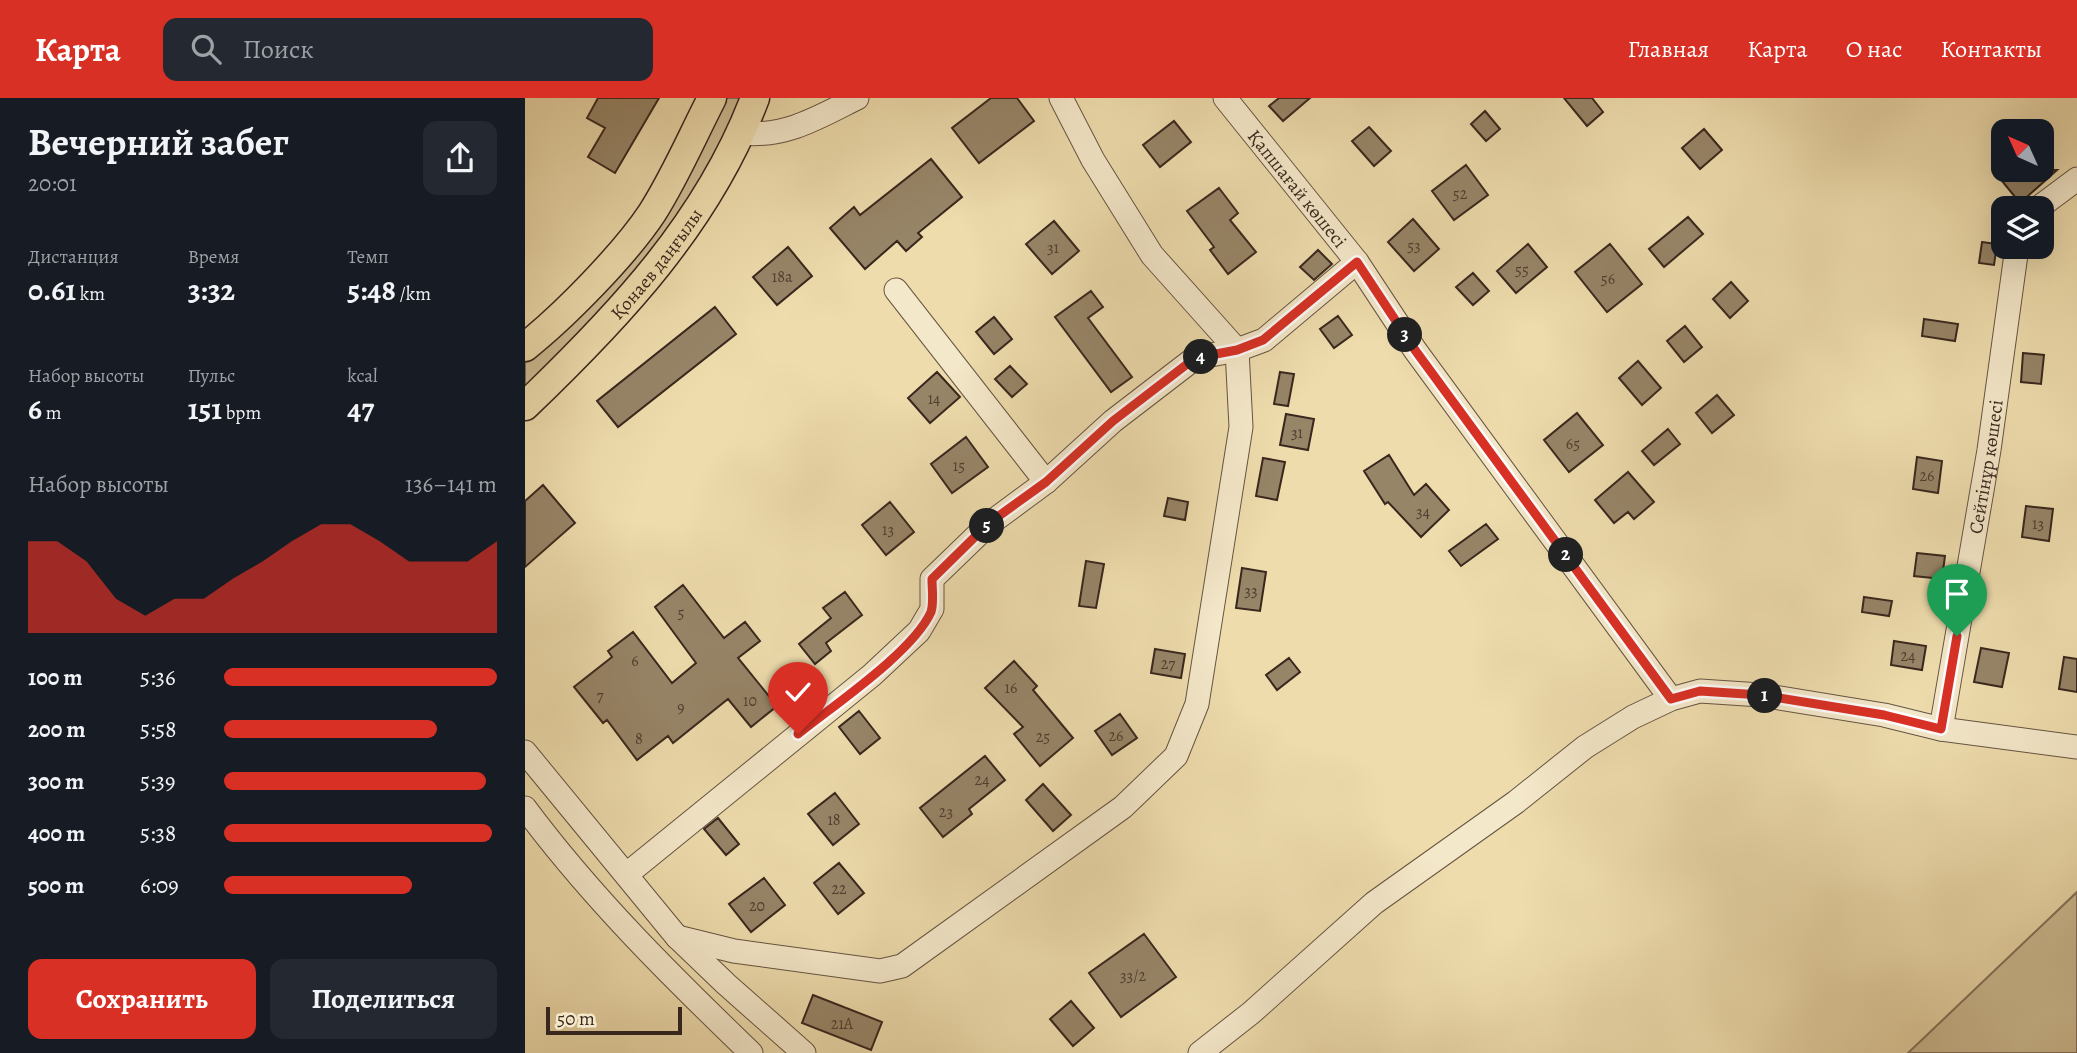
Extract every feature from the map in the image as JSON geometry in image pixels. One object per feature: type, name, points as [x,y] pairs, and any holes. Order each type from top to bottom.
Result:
[{"type":"main road","name":"Қонаев даңғылы","points":[[525,347],[547,330],[651,215],[676,173],[712,98]]},
{"type":"main road","name":"Қонаев даңғылы","points":[[525,406],[610,322],[654,272],[688,226],[742,133],[755,98]]},
{"type":"street","points":[[742,133],[763,136],[798,128],[857,98]]},
{"type":"street","points":[[677,937],[734,951],[880,971],[902,966],[1123,807],[1177,756],[1197,704],[1241,427],[1237,350],[1152,254],[1093,160],[1061,98]]},
{"type":"street","name":"Қапшағай көшесі","points":[[1231,100],[1357,262],[1415,350],[1671,699]]},
{"type":"street","points":[[2054,196],[2077,179]]},
{"type":"street","name":"Сейтінұр көшесі","points":[[1941,729],[1989,450],[2015,259]]},
{"type":"street","points":[[628,874],[872,675],[919,631],[932,609],[932,579],[989,523],[1046,482],[1113,421],[1195,358],[1237,350],[1263,340],[1357,262]]},
{"type":"street","points":[[896,290],[1046,482]]},
{"type":"street","points":[[1200,1053],[1251,1013],[1374,903],[1516,802],[1585,747],[1633,717],[1671,699],[1700,691],[1761,695],[1884,715],[1941,729],[2077,747]]},
{"type":"street","points":[[525,752],[628,874],[677,937],[726,985],[804,1053]]},
{"type":"street","points":[[525,808],[561,857],[665,970],[751,1053]]},
{"type":"shaded area","points":[[723,98],[745,98],[663,248],[525,392],[525,361],[547,340]]},
{"type":"shaded area","points":[[2077,892],[2077,1053],[1908,1053]]},
{"type":"building","points":[[598,98],[659,98],[615,173],[588,157],[605,128],[587,118]]},
{"type":"building","points":[[991,98],[1017,98],[1034,121],[979,163],[952,128]]},
{"type":"building","points":[[1279,98],[1310,98],[1283,121],[1269,106]]},
{"type":"building","points":[[1564,98],[1592,98],[1603,112],[1587,126]]},
{"type":"building","points":[[1485,111],[1500,129],[1486,141],[1471,124]]},
{"type":"building","points":[[1174,121],[1191,142],[1160,167],[1143,145]]},
{"type":"building","points":[[1369,127],[1391,151],[1374,166],[1352,141]]},
{"type":"building","points":[[1704,129],[1722,150],[1700,169],[1682,148]]},
{"type":"building","points":[[931,159],[962,197],[918,233],[922,237],[906,251],[897,241],[865,269],[830,228],[854,207],[860,215]]},
{"type":"building","points":[[1466,165],[1488,195],[1454,220],[1432,191]]},
{"type":"building","points":[[2003,182],[2044,182],[2028,196],[2014,196]]},
{"type":"building","points":[[1219,188],[1238,213],[1230,220],[1256,252],[1228,274],[1210,250],[1214,247],[1187,211]]},
{"type":"building","points":[[1688,217],[1703,234],[1664,267],[1649,249]]},
{"type":"building","points":[[1413,219],[1439,249],[1414,271],[1388,242]]},
{"type":"building","points":[[1054,221],[1079,251],[1052,274],[1026,244]]},
{"type":"building","points":[[1982,242],[1991,243],[1991,259],[1995,259],[1994,265],[1979,263]]},
{"type":"building","points":[[1528,244],[1547,267],[1516,293],[1497,271]]},
{"type":"building","points":[[1610,244],[1642,284],[1607,312],[1575,272]]},
{"type":"building","points":[[788,247],[812,276],[777,305],[753,277]]},
{"type":"building","points":[[1318,250],[1332,264],[1314,280],[1300,267]]},
{"type":"building","points":[[1473,273],[1489,291],[1473,305],[1456,287]]},
{"type":"building","points":[[1731,282],[1748,301],[1730,318],[1713,299]]},
{"type":"building","points":[[1091,291],[1103,307],[1088,318],[1132,377],[1111,392],[1055,317]]},
{"type":"building","points":[[715,307],[736,334],[618,427],[597,401]]},
{"type":"building","points":[[1338,316],[1352,335],[1334,348],[1320,329]]},
{"type":"building","points":[[994,317],[1012,339],[994,354],[976,332]]},
{"type":"building","points":[[1924,319],[1958,324],[1955,341],[1922,336]]},
{"type":"building","points":[[1685,326],[1702,347],[1684,362],[1667,341]]},
{"type":"building","points":[[2023,353],[2044,355],[2041,384],[2021,382]]},
{"type":"building","points":[[1638,361],[1661,388],[1642,405],[1619,378]]},
{"type":"building","points":[[1010,366],[1027,384],[1012,397],[995,379]]},
{"type":"building","points":[[937,372],[960,397],[930,423],[908,398]]},
{"type":"building","points":[[1280,372],[1294,374],[1288,406],[1274,404]]},
{"type":"building","points":[[1717,395],[1734,415],[1712,433],[1696,413]]},
{"type":"building","points":[[1577,413],[1603,445],[1569,472],[1544,440]]},
{"type":"building","points":[[1286,414],[1314,419],[1308,450],[1280,445]]},
{"type":"building","points":[[1668,429],[1680,444],[1654,465],[1642,451]]},
{"type":"building","points":[[966,437],[988,467],[952,493],[931,464]]},
{"type":"building","points":[[1389,455],[1414,495],[1426,484],[1449,510],[1421,537],[1388,502],[1385,504],[1364,471]]},
{"type":"building","points":[[1917,457],[1942,461],[1938,493],[1913,489]]},
{"type":"building","points":[[1263,458],[1285,462],[1277,500],[1256,496]]},
{"type":"building","points":[[1628,472],[1654,502],[1634,519],[1628,512],[1614,523],[1595,500]]},
{"type":"building","points":[[543,485],[575,523],[525,567],[525,501]]},
{"type":"building","points":[[1168,498],[1188,502],[1185,520],[1164,516]]},
{"type":"building","points":[[890,502],[914,532],[886,555],[862,525]]},
{"type":"building","points":[[2026,506],[2053,509],[2049,541],[2022,537]]},
{"type":"building","points":[[1486,524],[1498,539],[1461,566],[1449,551]]},
{"type":"building","points":[[1917,553],[1945,556],[1942,579],[1914,576]]},
{"type":"building","points":[[1086,561],[1104,564],[1096,608],[1079,606]]},
{"type":"building","points":[[1242,568],[1266,572],[1260,611],[1236,608]]},
{"type":"building","points":[[683,585],[724,638],[745,622],[760,641],[738,658],[777,706],[751,727],[728,699],[673,743],[668,736],[637,760],[607,720],[603,723],[574,687],[612,657],[608,651],[633,632],[672,683],[696,663],[655,607]]},
{"type":"building","points":[[845,592],[862,615],[826,643],[831,651],[815,664],[799,644],[831,618],[823,608]]},
{"type":"building","points":[[1864,597],[1892,601],[1889,616],[1862,612]]},
{"type":"building","points":[[1894,641],[1926,646],[1922,670],[1891,665]]},
{"type":"building","points":[[1981,648],[2009,653],[2002,687],[1974,682]]},
{"type":"building","points":[[1155,649],[1185,654],[1181,678],[1151,673]]},
{"type":"building","points":[[2064,657],[2077,659],[2077,692],[2059,689]]},
{"type":"building","points":[[1289,658],[1300,672],[1277,690],[1266,675]]},
{"type":"building","points":[[1014,661],[1037,686],[1033,690],[1073,738],[1040,766],[1014,734],[1023,727],[985,688]]},
{"type":"building","points":[[859,711],[880,738],[860,754],[839,727]]},
{"type":"building","points":[[1120,714],[1137,738],[1112,755],[1095,731]]},
{"type":"building","points":[[985,756],[1005,780],[969,809],[972,814],[943,837],[920,808]]},
{"type":"building","points":[[1043,784],[1071,815],[1053,831],[1026,800]]},
{"type":"building","points":[[835,793],[859,824],[833,845],[808,814]]},
{"type":"building","points":[[718,818],[739,844],[726,855],[704,829]]},
{"type":"building","points":[[839,863],[864,893],[838,914],[814,883]]},
{"type":"building","points":[[764,878],[785,905],[751,932],[729,904]]},
{"type":"building","points":[[1144,934],[1176,977],[1121,1017],[1089,973]]},
{"type":"building","points":[[813,995],[882,1022],[871,1050],[802,1023]]},
{"type":"building","points":[[1071,1001],[1094,1028],[1073,1046],[1050,1019]]},
{"type":"route","points":[[798,734],[872,675],[919,631],[932,609],[932,579],[989,523],[1046,482],[1113,421],[1195,358],[1237,350],[1263,340],[1357,262],[1415,350],[1671,699],[1700,691],[1761,695],[1884,715],[1941,729],[1957,636]]}]
